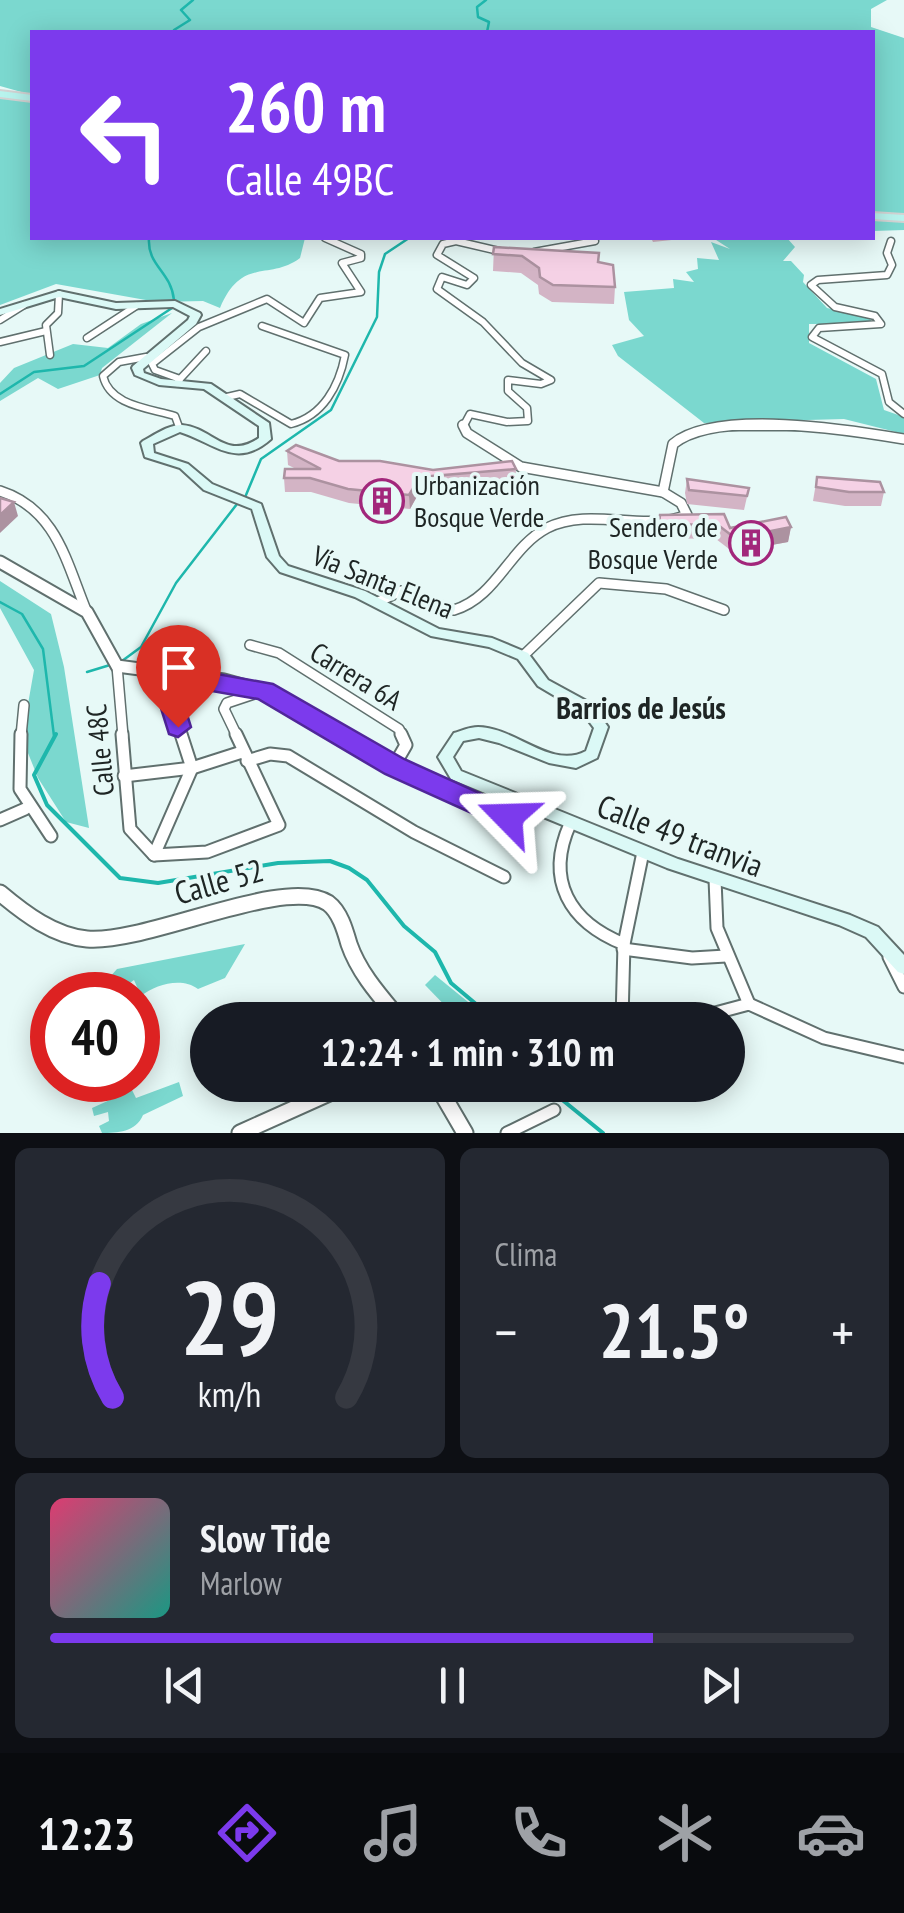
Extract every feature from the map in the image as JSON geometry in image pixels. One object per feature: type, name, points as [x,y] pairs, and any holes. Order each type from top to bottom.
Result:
[{"type":"main road","points":[[0,94],[30,98]]},
{"type":"main road","points":[[875,216],[904,218]]},
{"type":"main road","points":[[0,312],[59,294],[116,306],[172,304],[192,309],[196,315],[192,322],[146,357],[137,368],[140,375],[206,386],[265,425],[265,440],[232,452],[179,428]]},
{"type":"main road","name":"Vía Santa Elena","points":[[179,428],[147,443],[149,454],[184,466],[208,487],[257,507],[273,557],[284,569],[378,602],[436,634],[492,643],[523,656],[543,683],[597,719],[599,741],[578,760],[553,762],[496,733],[483,731],[456,738],[445,757],[456,775]]},
{"type":"main road","name":"Calle 49 tranvia","points":[[456,775],[537,811],[715,879],[844,920],[872,932],[904,967]]},
{"type":"street","points":[[206,352],[179,381],[152,364],[199,328],[270,300],[295,321],[304,323],[320,298],[361,291],[342,264],[361,258],[361,254],[330,240]]},
{"type":"street","points":[[525,252],[595,241]]},
{"type":"street","points":[[891,241],[887,253],[892,266],[887,275],[818,280],[811,285],[836,307],[875,316],[882,320],[881,324],[819,328],[812,337],[882,374],[889,402],[904,414]]},
{"type":"street","points":[[378,602],[394,590],[405,590],[444,609],[464,608],[479,598],[534,536],[560,522],[609,516],[673,522],[687,516],[681,503],[664,492],[521,467],[466,433],[462,426],[470,414],[508,422],[528,421],[527,408],[508,390],[508,380],[542,384],[548,383],[550,376],[522,363],[483,322],[442,295],[438,280],[447,276],[467,285],[474,278],[436,250],[456,242],[513,252]]},
{"type":"street","points":[[50,355],[47,322],[58,313],[59,294]]},
{"type":"street","points":[[0,320],[24,305]]},
{"type":"street","points":[[87,338],[136,306]]},
{"type":"street","points":[[227,397],[240,394],[291,424],[305,420],[328,398],[345,355],[262,326]]},
{"type":"street","points":[[0,342],[46,331]]},
{"type":"street","points":[[146,357],[119,362],[103,376],[103,382],[117,399],[174,416],[179,428]]},
{"type":"street","points":[[664,492],[676,440],[699,432],[838,427],[904,440]]},
{"type":"street","points":[[0,490],[33,502],[47,518],[87,612],[115,664],[264,691],[394,766],[508,817],[537,811]]},
{"type":"street","points":[[0,562],[87,612]]},
{"type":"street","points":[[523,656],[598,583],[666,589],[724,610]]},
{"type":"street","name":"Carrera 6A","points":[[250,645],[278,653],[399,729],[406,744],[394,766]]},
{"type":"street","name":"Calle 48C","points":[[115,664],[130,829],[154,855]]},
{"type":"street","points":[[162,673],[192,768],[154,855],[206,852],[278,825],[224,709],[228,703],[264,691]]},
{"type":"street","points":[[24,705],[17,776],[25,810],[51,836]]},
{"type":"street","points":[[124,776],[244,757],[288,756],[414,832],[504,877]]},
{"type":"street","points":[[0,820],[25,810]]},
{"type":"street","points":[[570,824],[558,851],[564,892],[591,931],[624,947],[692,958],[726,956]]},
{"type":"street","points":[[622,1002],[624,947],[643,852]]},
{"type":"street","points":[[715,879],[710,904],[726,956],[749,1004],[772,1018],[822,1037],[904,1056]]},
{"type":"street","name":"Calle 52","points":[[0,893],[30,920],[87,940],[201,920],[274,895],[308,894],[327,901],[343,922],[356,962],[386,1002]]},
{"type":"street","points":[[884,946],[904,987]]},
{"type":"street","points":[[745,1005],[749,1004]]},
{"type":"street","points":[[248,1132],[311,1102]]},
{"type":"street","points":[[447,1102],[466,1133]]},
{"type":"street","points":[[506,1133],[554,1110]]},
{"type":"shaded area","points":[[0,0],[887,0],[871,9],[871,27],[904,38],[904,230],[875,231],[875,30],[30,30],[30,94],[0,86]]},
{"type":"shaded area","points":[[0,98],[30,101],[30,240],[304,240],[300,258],[289,265],[247,275],[229,292],[220,308],[203,301],[157,302],[56,284],[0,305]]},
{"type":"shaded area","points":[[716,240],[789,240],[795,247],[783,261],[791,261],[804,275],[803,282],[827,308],[870,318],[872,324],[809,324],[809,343],[876,379],[884,410],[904,417],[904,434],[844,419],[704,423],[618,356],[612,345],[644,336],[629,320],[624,292],[674,288],[673,279],[694,282],[686,272],[698,269],[697,258],[719,260],[711,242],[730,249]]},
{"type":"shaded area","points":[[172,313],[102,368],[100,375],[58,389],[38,378],[0,401],[0,383],[14,368],[73,344],[108,348],[141,324]]},
{"type":"shaded area","points":[[0,581],[51,614],[64,667],[89,828],[66,822],[38,778],[22,738],[34,670],[0,608]]},
{"type":"shaded area","points":[[245,944],[225,978],[198,989],[184,983],[160,986],[160,972],[114,972]]},
{"type":"shaded area","points":[[435,975],[468,1002],[442,1002],[425,985]]},
{"type":"shaded area","points":[[179,1082],[183,1096],[143,1115],[131,1128],[102,1133],[99,1126],[109,1121],[108,1112],[94,1116],[92,1108],[105,1102],[160,1102],[160,1089]]},
{"type":"building","points":[[494,247],[599,253],[598,262],[613,265],[615,287],[553,285],[540,277],[539,268],[522,256],[493,254]]},
{"type":"building","points":[[296,445],[339,461],[380,461],[433,470],[512,461],[516,469],[420,477],[409,495],[348,489],[310,478],[284,478],[285,469],[321,469],[287,451]]},
{"type":"building","points":[[817,477],[880,482],[884,492],[816,487]]},
{"type":"building","points":[[687,479],[749,488],[747,496],[689,490]]},
{"type":"building","points":[[0,498],[14,502],[0,515]]},
{"type":"building","points":[[724,514],[730,528],[786,517],[791,527],[735,538],[718,525],[659,524],[660,515]]},
{"type":"waterway","points":[[174,30],[190,20],[181,10],[193,0]]},
{"type":"waterway","points":[[486,0],[477,7],[478,17],[489,22],[487,30]]},
{"type":"waterway","points":[[149,240],[149,248],[169,282],[174,300]]},
{"type":"waterway","points":[[246,495],[261,459],[331,410],[377,317],[379,272],[385,254],[406,240]]},
{"type":"waterway","points":[[0,394],[34,372],[84,366],[172,308]]},
{"type":"waterway","points":[[122,661],[141,647],[176,583],[237,504]]},
{"type":"waterway","points":[[0,602],[22,614],[43,649],[54,736]]},
{"type":"waterway","points":[[87,672],[110,665]]},
{"type":"waterway","points":[[56,734],[34,775],[47,805],[120,878],[158,883],[278,863],[330,861],[367,880],[404,926],[435,952],[451,983],[474,1002]]},
{"type":"waterway","points":[[565,1102],[603,1133]]},
{"type":"place","name":"Urbanización Bosque Verde","points":[[382,501]]},
{"type":"place","name":"Sendero de Bosque Verde","points":[[751,543]]},
{"type":"district","name":"Barrios de Jesús","points":[[641,709]]},
{"type":"route","points":[[178,727],[162,673],[224,680],[264,691],[394,766],[508,817]]}]
